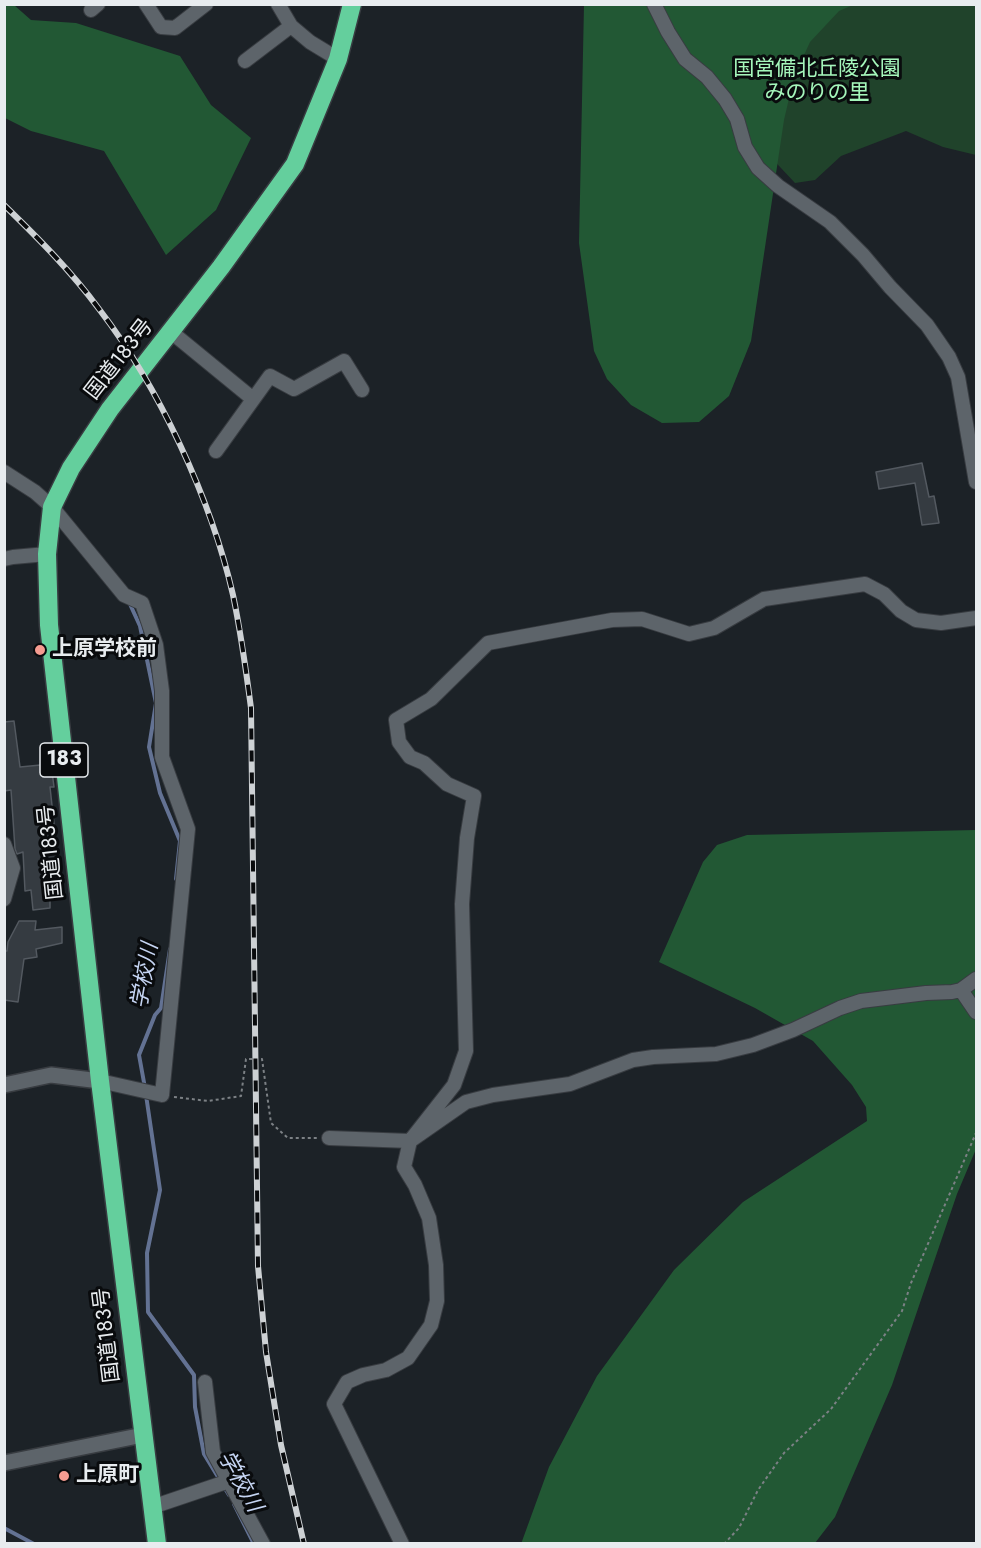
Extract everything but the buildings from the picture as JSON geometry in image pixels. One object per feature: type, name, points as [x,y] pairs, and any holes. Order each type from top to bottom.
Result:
[{"type":"highway","name":"国道183号","points":[[338,59],[345,4]]},
{"type":"highway","name":"国道183号","points":[[157,1544],[100,1081],[49,625],[47,554],[52,507],[70,468],[110,409],[243,238],[295,164],[338,59],[352,4]]},
{"type":"street","points":[[146,4],[161,27],[175,28],[206,4]]},
{"type":"street","points":[[278,4],[291,26],[310,42],[338,59]]},
{"type":"street","points":[[654,4],[685,59],[707,77],[725,99],[737,119],[745,147],[758,168],[778,186],[830,222],[927,325],[949,357],[958,377],[976,482]]},
{"type":"street","points":[[245,62],[291,26]]},
{"type":"street","points":[[170,332],[254,399]]},
{"type":"street","points":[[216,451],[270,376],[294,389],[344,361],[362,390]]},
{"type":"street","points":[[4,472],[35,492],[52,507],[124,595],[142,603],[156,645],[162,691],[162,757],[188,829],[162,1095],[100,1081],[51,1076],[4,1085]]},
{"type":"street","points":[[4,560],[47,554]]},
{"type":"street","points":[[402,1544],[334,1404],[347,1382],[363,1375],[386,1370],[408,1358],[431,1325],[437,1301],[436,1265],[429,1218],[415,1185],[404,1167],[410,1141],[454,1085],[466,1051],[462,904],[467,838],[474,796],[447,784],[424,763],[410,757],[399,742],[396,720],[431,699],[488,643],[612,620],[642,619],[689,634],[714,628],[764,599],[865,584],[885,594],[901,611],[916,620],[941,623],[976,618]]},
{"type":"street","points":[[4,844],[13,868],[4,899]]},
{"type":"street","points":[[329,1138],[410,1141],[466,1102],[484,1097],[570,1084],[633,1060],[716,1054],[753,1045],[861,1001],[960,990],[976,979]]},
{"type":"street","points":[[960,990],[976,1012]]},
{"type":"street","points":[[205,1382],[213,1452],[263,1544]]},
{"type":"street","points":[[4,1463],[143,1435]]},
{"type":"street","points":[[152,1508],[229,1481]]},
{"type":"path","points":[[162,1095],[208,1101],[241,1096],[246,1059],[262,1059],[272,1123],[288,1138],[329,1138]]},
{"type":"path","points":[[724,1544],[739,1528],[758,1490],[784,1453],[831,1409],[902,1311],[911,1283],[976,1133]]},
{"type":"green space","points":[[4,5],[14,5],[31,20],[76,23],[180,56],[211,105],[251,138],[216,210],[166,255],[104,151],[31,131],[5,118]]},
{"type":"green space","points":[[584,5],[853,5],[839,11],[810,42],[794,77],[784,120],[751,341],[729,396],[699,422],[662,423],[631,405],[607,379],[594,351],[579,243]]},
{"type":"green space","name":"国営備北丘陵公園 みのりの里","points":[[680,5],[976,5],[976,155],[943,147],[906,131],[841,156],[815,180],[795,183],[751,136]]},
{"type":"green space","points":[[976,830],[976,1149],[957,1194],[892,1385],[835,1517],[815,1543],[521,1544],[549,1467],[597,1376],[674,1270],[743,1202],[867,1121],[866,1107],[852,1085],[813,1041],[755,1008],[659,962],[703,862],[717,845],[747,835]]},
{"type":"waterway","name":"学校川","points":[[129,602],[140,626],[156,703],[149,747],[160,793],[180,841],[176,879]]},
{"type":"waterway","name":"学校川","points":[[145,1088],[139,1055],[155,1015],[161,1008],[170,949]]},
{"type":"waterway","name":"学校川","points":[[146,1095],[160,1190],[147,1253],[148,1312],[194,1375],[195,1407],[204,1454],[229,1495]]},
{"type":"waterway","name":"学校川","points":[[234,1504],[254,1544]]},
{"type":"waterway","points":[[4,1528],[34,1544]]},
{"type":"railway","points":[[4,205],[77,281],[121,340],[142,373],[162,408],[197,483],[223,558],[233,595],[251,708],[258,1266],[266,1352],[281,1445],[304,1544]]},
{"type":"place","name":"上原学校前","points":[[40,650]]},
{"type":"place","name":"上原町","points":[[64,1476]]}]
